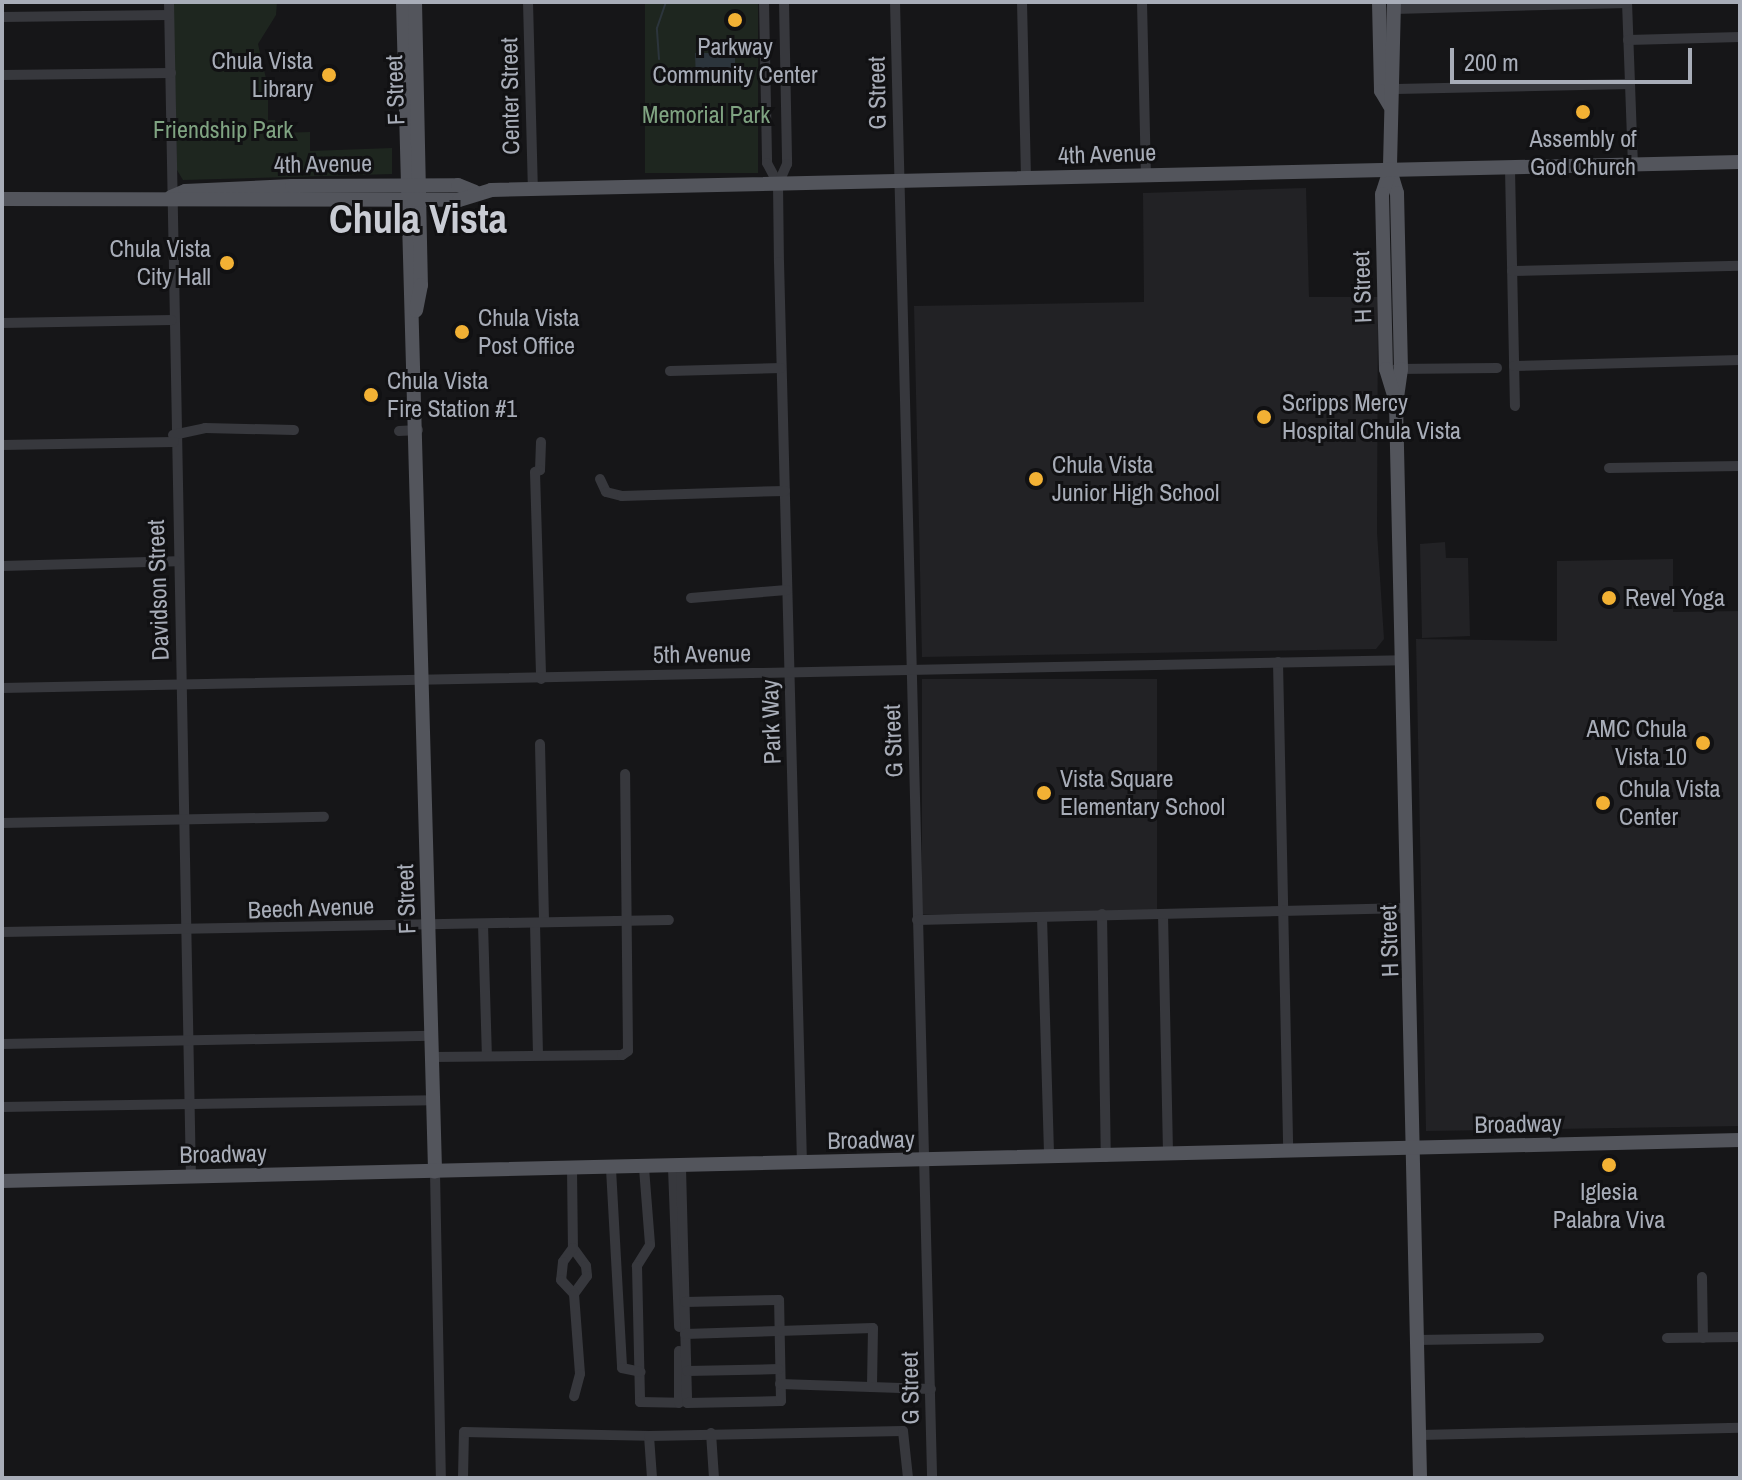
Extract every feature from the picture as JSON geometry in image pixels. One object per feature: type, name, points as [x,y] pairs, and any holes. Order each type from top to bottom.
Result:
[{"type":"main road","name":"F Street","points":[[403,2],[413,193]]},
{"type":"main road","name":"F Street","points":[[415,2],[413,193],[407,291],[413,319],[418,430],[435,1172]]},
{"type":"main road","name":"H Street","points":[[1386,5],[1388,57],[1395,64],[1396,89],[1390,106],[1390,170],[1382,194],[1396,403],[1420,1478]]},
{"type":"main road","name":"H Street","points":[[1386,5],[1381,91],[1390,106]]},
{"type":"main road","name":"4th Avenue","points":[[2,199],[171,197],[188,203],[413,193],[459,200],[475,192],[533,189],[1740,162]]},
{"type":"main road","name":"Broadway","points":[[2,1181],[677,1168],[1740,1140]]},
{"type":"street","name":"Davidson Street","points":[[169,2],[176,561],[191,1176]]},
{"type":"street","name":"Center Street","points":[[528,2],[533,189]]},
{"type":"street","name":"Park Way","points":[[764,2],[767,163],[778,184]]},
{"type":"street","name":"Park Way","points":[[784,2],[787,164],[778,184],[802,1163]]},
{"type":"street","name":"G Street","points":[[895,2],[932,1478]]},
{"type":"street","points":[[1022,2],[1026,179]]},
{"type":"street","points":[[1142,2],[1146,174]]},
{"type":"street","points":[[1386,5],[1627,3],[1633,164]]},
{"type":"street","points":[[2,17],[169,15]]},
{"type":"street","points":[[1628,40],[1740,37]]},
{"type":"street","points":[[766,62],[784,62]]},
{"type":"street","points":[[2,75],[171,73]]},
{"type":"street","points":[[1396,89],[1630,84]]},
{"type":"street","points":[[1510,169],[1515,406]]},
{"type":"street","points":[[1512,271],[1740,266]]},
{"type":"street","points":[[2,323],[172,320]]},
{"type":"street","points":[[1514,366],[1740,360]]},
{"type":"street","points":[[670,371],[781,368]]},
{"type":"street","points":[[1393,369],[1497,368]]},
{"type":"street","points":[[2,445],[174,439],[205,428],[294,430]]},
{"type":"street","points":[[399,431],[418,430]]},
{"type":"street","points":[[541,442],[540,470],[535,472],[541,679]]},
{"type":"street","points":[[1609,468],[1740,466]]},
{"type":"street","points":[[600,479],[606,492],[622,496],[785,491]]},
{"type":"street","points":[[2,566],[176,561]]},
{"type":"street","points":[[691,598],[787,590]]},
{"type":"street","name":"5th Avenue","points":[[2,688],[1403,660]]},
{"type":"street","points":[[1278,662],[1288,1150]]},
{"type":"street","points":[[538,1054],[540,744]]},
{"type":"street","points":[[433,1057],[622,1055],[630,1043],[625,774]]},
{"type":"street","points":[[2,823],[324,817]]},
{"type":"street","points":[[917,920],[1409,908]]},
{"type":"street","points":[[1102,914],[1106,1157]]},
{"type":"street","points":[[1163,914],[1168,1155]]},
{"type":"street","points":[[1042,917],[1049,1158]]},
{"type":"street","name":"Beech Avenue","points":[[2,932],[669,920]]},
{"type":"street","points":[[483,924],[487,1055]]},
{"type":"street","points":[[2,1044],[432,1036]]},
{"type":"street","points":[[2,1107],[433,1100]]},
{"type":"street","points":[[644,1168],[650,1245],[637,1266],[640,1402],[679,1403],[677,1168]]},
{"type":"street","points":[[677,1168],[687,1403],[781,1401],[779,1300],[685,1302]]},
{"type":"street","points":[[572,1169],[573,1248],[586,1266],[587,1276],[574,1294]]},
{"type":"street","points":[[611,1169],[622,1368],[641,1372]]},
{"type":"street","name":"F Street","points":[[435,1172],[441,1478]]},
{"type":"street","points":[[573,1248],[563,1262],[561,1280],[574,1294],[580,1374],[574,1396]]},
{"type":"street","points":[[1702,1277],[1703,1338]]},
{"type":"street","points":[[685,1334],[873,1328],[872,1384]]},
{"type":"street","points":[[1667,1338],[1740,1337]]},
{"type":"street","points":[[1417,1340],[1539,1338]]},
{"type":"street","points":[[687,1371],[779,1369]]},
{"type":"street","points":[[780,1384],[872,1384],[931,1389]]},
{"type":"street","points":[[1420,1435],[1740,1428]]},
{"type":"street","points":[[463,1478],[464,1432],[649,1436],[903,1431],[908,1478]]},
{"type":"street","points":[[711,1433],[714,1478]]},
{"type":"street","points":[[649,1436],[652,1478]]},
{"type":"shaded area","points":[[695,53],[735,53],[735,80],[725,80],[725,72],[712,72],[712,81],[696,81]]},
{"type":"shaded area","points":[[1306,188],[1309,297],[1378,297],[1377,532],[1384,639],[1376,649],[922,657],[914,306],[1144,302],[1143,193]]},
{"type":"shaded area","points":[[1445,542],[1446,558],[1468,558],[1470,636],[1422,638],[1420,544]]},
{"type":"shaded area","name":"Chula Vista Center","points":[[1673,559],[1673,612],[1740,611],[1740,1126],[1426,1131],[1416,639],[1557,641],[1557,561]]},
{"type":"shaded area","name":"Vista Square Elementary School","points":[[922,679],[1157,679],[1157,914],[922,914]]},
{"type":"green space","name":"Friendship Park","points":[[173,2],[277,2],[276,15],[258,44],[268,87],[268,120],[275,120],[278,133],[310,132],[310,151],[392,148],[392,174],[183,180],[177,170]]},
{"type":"green space","name":"Memorial Park","points":[[645,2],[758,2],[758,173],[645,173]]},
{"type":"waterway","points":[[659,59],[657,28],[666,2]]},
{"type":"place","name":"Parkway Community Center","points":[[735,20]]},
{"type":"place","name":"Chula Vista Library","points":[[329,75]]},
{"type":"place","name":"Assembly of God Church","points":[[1583,112]]},
{"type":"place","name":"Chula Vista City Hall","points":[[227,263]]},
{"type":"place","name":"Chula Vista Post Office","points":[[462,332]]},
{"type":"place","name":"Chula Vista Fire Station #1","points":[[371,395]]},
{"type":"place","name":"Scripps Mercy Hospital Chula Vista","points":[[1264,417]]},
{"type":"place","name":"Chula Vista Junior High School","points":[[1036,479]]},
{"type":"place","name":"Revel Yoga","points":[[1609,598]]},
{"type":"place","name":"AMC Chula Vista 10","points":[[1703,743]]},
{"type":"place","name":"Vista Square Elementary School","points":[[1044,793]]},
{"type":"place","name":"Chula Vista Center","points":[[1603,803]]},
{"type":"place","name":"Iglesia Palabra Viva","points":[[1609,1165]]},
{"type":"district","name":"Chula Vista","points":[[418,219]]}]
